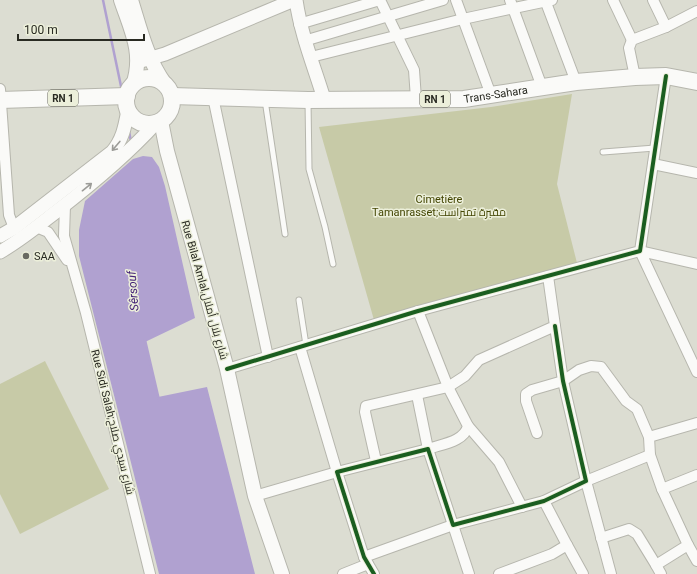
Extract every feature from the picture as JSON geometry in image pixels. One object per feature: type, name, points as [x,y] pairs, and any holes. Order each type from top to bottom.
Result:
[{"type":"main road","points":[[121,0],[136,44],[144,60],[156,71],[168,90],[170,110],[158,122],[149,124],[137,121],[129,97],[144,60],[131,0]]},
{"type":"main road","name":"Trans-Sahara","points":[[168,90],[213,98],[308,100],[464,99],[576,82],[635,77],[666,76],[697,82]]},
{"type":"main road","points":[[129,97],[145,78],[152,78],[168,90]]},
{"type":"main road","name":"RN 1","points":[[0,96],[129,97]]},
{"type":"main road","name":"Rue Bilal Amlal,شارع بلال أملال","points":[[158,122],[227,369],[255,496],[282,574]]},
{"type":"street","points":[[144,60],[165,54],[295,0],[299,24],[324,99]]},
{"type":"street","points":[[299,24],[380,0],[398,34],[414,70],[416,99]]},
{"type":"street","points":[[304,41],[443,0]]},
{"type":"street","points":[[456,0],[491,95]]},
{"type":"street","points":[[311,57],[398,34],[463,19],[513,4],[548,0],[576,82]]},
{"type":"street","points":[[613,0],[632,40],[629,48],[635,77]]},
{"type":"street","points":[[653,0],[666,27]]},
{"type":"street","points":[[513,4],[542,87]]},
{"type":"street","points":[[632,40],[666,27],[697,11]]},
{"type":"street","points":[[666,76],[640,251],[697,372]]},
{"type":"street","points":[[0,96],[9,215],[14,228]]},
{"type":"street","points":[[0,236],[14,228],[112,152],[120,143],[123,134],[129,97]]},
{"type":"street","points":[[213,98],[268,357]]},
{"type":"street","points":[[0,252],[36,227],[119,162],[158,122]]},
{"type":"street","points":[[653,164],[697,173]]},
{"type":"street","name":"Rue Sidi Salah;شارع سيدي صلاح","points":[[65,205],[64,236],[115,426],[115,433],[150,574]]},
{"type":"street","name":"Rue Sidi Salah;شارع سيدي صلاح","points":[[36,227],[48,232],[74,270]]},
{"type":"street","points":[[227,369],[418,311],[640,251],[697,264]]},
{"type":"street","points":[[548,276],[563,381],[586,481],[611,574]]},
{"type":"street","points":[[418,311],[448,387],[468,426],[499,462],[522,507]]},
{"type":"street","points":[[376,461],[365,412],[366,406],[448,387],[465,376],[479,360],[555,326]]},
{"type":"street","points":[[303,346],[337,472],[366,561],[374,574]]},
{"type":"street","points":[[537,433],[525,397],[532,390],[563,381],[579,370],[591,366],[601,367],[626,401],[637,409],[649,437],[650,455],[662,489],[697,561]]},
{"type":"street","points":[[417,395],[428,449],[469,574]]},
{"type":"street","points":[[649,437],[697,423]]},
{"type":"street","points":[[255,496],[376,461],[428,449],[460,439],[467,432],[468,426]]},
{"type":"street","points":[[343,574],[366,561],[453,525],[544,501],[586,481],[650,455]]},
{"type":"street","points":[[662,489],[697,475]]},
{"type":"street","points":[[544,501],[583,574]]},
{"type":"street","points":[[601,538],[629,529],[637,534],[658,570],[688,545]]},
{"type":"street","points":[[499,574],[552,554],[567,545]]},
{"type":"lane","points":[[265,99],[285,234]]},
{"type":"lane","points":[[308,100],[309,168],[325,227],[333,264]]},
{"type":"lane","points":[[603,152],[655,148]]},
{"type":"lane","points":[[299,300],[303,346]]},
{"type":"green space","name":"Cimetière Tamanrasset;مقبرة تمنراست","points":[[572,94],[557,184],[577,263],[374,320],[319,127],[491,107]]},
{"type":"green space","points":[[45,361],[109,489],[20,534],[0,494],[0,384]]},
{"type":"water","points":[[143,156],[152,157],[159,167],[165,186],[195,318],[145,342],[158,397],[207,387],[255,574],[159,574],[79,256],[79,230],[85,201],[133,159]]},
{"type":"waterway","name":"Sêrsouf","points":[[103,0],[122,91]]},
{"type":"waterway","name":"Sêrsouf","points":[[129,131],[131,142]]},
{"type":"waterway","name":"Sêrsouf","points":[[145,340],[159,400]]},
{"type":"cycle path","points":[[227,369],[418,311],[640,251],[666,76]]},
{"type":"cycle path","points":[[374,574],[364,557],[337,472],[428,449],[453,525],[544,501],[586,481],[563,381],[555,326]]},
{"type":"place","name":"SAA","points":[[26,256]]}]
